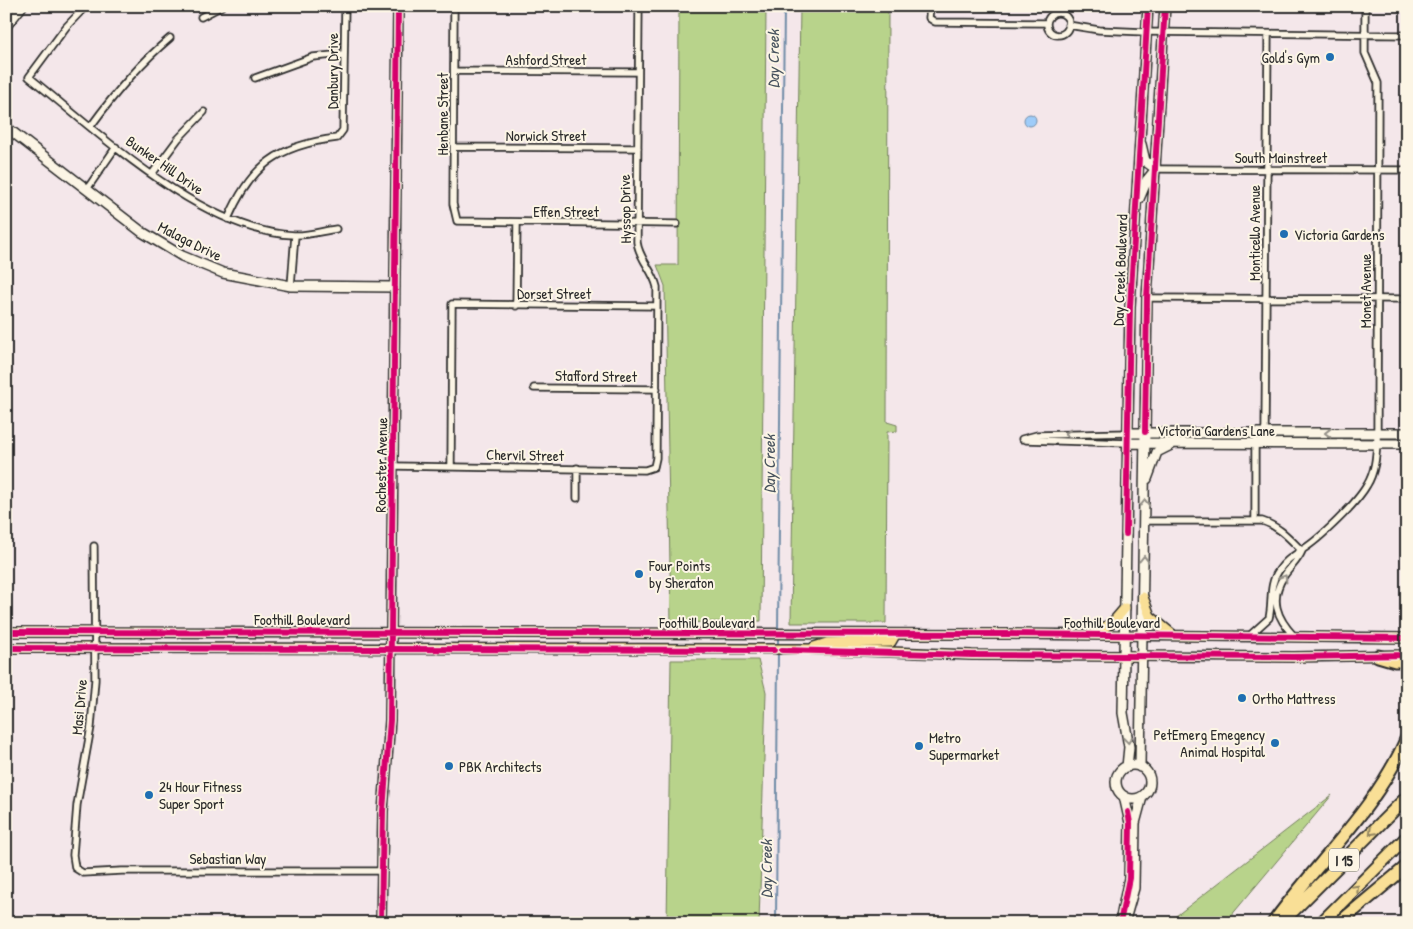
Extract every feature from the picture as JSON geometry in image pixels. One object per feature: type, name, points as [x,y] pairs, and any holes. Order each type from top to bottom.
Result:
[{"type":"highway","points":[[1378,656],[1407,662]]},
{"type":"highway","points":[[1273,923],[1299,887],[1377,793],[1394,765],[1407,738]]},
{"type":"highway","name":"I 15","points":[[1281,923],[1407,797]]},
{"type":"highway","name":"I 15","points":[[1321,923],[1407,837]]},
{"type":"highway","points":[[1339,923],[1407,866]]},
{"type":"main road","points":[[6,26],[22,6]]},
{"type":"main road","name":"Rochester Avenue","points":[[381,923],[383,811],[390,720],[398,6]]},
{"type":"main road","name":"Day Creek Boulevard","points":[[1127,767],[1129,747],[1123,713],[1130,307],[1148,6]]},
{"type":"main road","name":"Day Creek Boulevard","points":[[1140,767],[1147,298],[1165,6]]},
{"type":"main road","name":"Malaga Drive","points":[[6,128],[142,232],[182,256],[223,273],[291,286],[395,287]]},
{"type":"main road","points":[[1135,208],[1147,180],[1156,169],[1145,161],[1139,134]]},
{"type":"main road","name":"Victoria Gardens Lane","points":[[1129,433],[1407,433]]},
{"type":"main road","name":"Victoria Gardens Lane","points":[[1129,443],[1407,444]]},
{"type":"main road","points":[[1145,484],[1157,452],[1174,443]]},
{"type":"main road","points":[[1143,597],[1150,616],[1174,635]]},
{"type":"main road","points":[[1091,635],[1113,622],[1125,608]]},
{"type":"main road","name":"Foothill Boulevard","points":[[6,632],[1174,635],[1407,638]]},
{"type":"main road","points":[[809,649],[828,643],[891,642],[895,635]]},
{"type":"main road","name":"Foothill Boulevard","points":[[6,648],[809,649],[966,655],[1407,655]]},
{"type":"main road","points":[[1127,767],[1140,767],[1145,770],[1150,780],[1148,790],[1142,796],[1133,799],[1124,796],[1118,790],[1117,781],[1120,772],[1127,767]]},
{"type":"main road","points":[[1122,923],[1129,878],[1130,823],[1124,796]]},
{"type":"main road","points":[[1122,923],[1134,888],[1135,823],[1142,796]]},
{"type":"street","name":"Bunker Hill Drive","points":[[86,6],[66,27],[29,77],[152,174],[185,197],[228,219],[263,230],[295,235],[336,229]]},
{"type":"street","points":[[201,16],[222,6]]},
{"type":"street","name":"Danbury Drive","points":[[228,219],[237,199],[250,179],[269,161],[305,142],[337,138],[341,135],[344,124],[345,6]]},
{"type":"street","name":"Henbane Street","points":[[454,6],[454,213],[457,221]]},
{"type":"street","name":"Hyssop Drive","points":[[639,6],[637,224],[639,253],[655,280],[657,389],[654,467]]},
{"type":"street","points":[[930,6],[931,21],[1047,23]]},
{"type":"street","name":"Monet Avenue","points":[[1249,636],[1269,618],[1271,589],[1278,571],[1292,555],[1302,550],[1361,494],[1372,474],[1377,443],[1378,83],[1366,58],[1364,6]]},
{"type":"street","points":[[1058,10],[1065,16],[1068,24],[1064,32],[1058,34],[1051,32],[1047,23],[1050,16],[1058,10]]},
{"type":"street","points":[[1068,24],[1098,30],[1163,33],[1407,35]]},
{"type":"street","name":"Monticello Avenue","points":[[1265,433],[1268,34]]},
{"type":"street","points":[[91,126],[124,82],[145,58],[170,38]]},
{"type":"street","points":[[254,78],[313,57],[344,54]]},
{"type":"street","name":"Ashford Street","points":[[454,71],[638,72]]},
{"type":"street","points":[[152,174],[178,139],[204,112]]},
{"type":"street","points":[[87,189],[116,147]]},
{"type":"street","name":"Norwick Street","points":[[454,147],[638,148]]},
{"type":"street","name":"South Mainstreet","points":[[1156,169],[1407,170]]},
{"type":"street","name":"Effen Street","points":[[457,221],[517,224],[677,224]]},
{"type":"street","points":[[516,306],[517,224]]},
{"type":"street","points":[[291,286],[295,235]]},
{"type":"street","points":[[1147,298],[1407,299]]},
{"type":"street","name":"Dorset Street","points":[[450,467],[452,304],[656,306]]},
{"type":"street","name":"Stafford Street","points":[[534,388],[657,389]]},
{"type":"street","name":"Victoria Gardens Lane","points":[[1129,433],[1037,435],[1022,439],[1129,443]]},
{"type":"street","points":[[1255,443],[1256,521]]},
{"type":"street","name":"Chervil Street","points":[[394,466],[645,470],[654,467]]},
{"type":"street","points":[[577,468],[577,498]]},
{"type":"street","points":[[1144,521],[1256,521],[1272,524],[1302,550]]},
{"type":"street","name":"Masi Drive","points":[[75,868],[73,855],[77,805],[91,726],[95,649],[94,546]]},
{"type":"street","name":"Monet Avenue","points":[[1294,636],[1279,618],[1277,597],[1280,583],[1298,560],[1302,550]]},
{"type":"street","name":"Sebastian Way","points":[[75,868],[83,873],[122,871],[382,871]]},
{"type":"green space","points":[[679,6],[766,6],[761,621],[671,623],[665,286],[657,265],[678,265]]},
{"type":"green space","points":[[800,6],[888,6],[887,422],[897,425],[897,431],[887,432],[886,623],[791,623]]},
{"type":"green space","points":[[671,660],[758,660],[766,692],[759,923],[667,923]]},
{"type":"green space","points":[[1332,795],[1225,923],[1167,923]]},
{"type":"water","points":[[1028,114],[1032,114],[1036,120],[1032,126],[1028,126],[1024,122],[1024,118]]},
{"type":"waterway","name":"Day Creek","points":[[778,631],[784,6]]},
{"type":"waterway","name":"Day Creek","points":[[778,636],[778,646]]},
{"type":"waterway","name":"Day Creek","points":[[776,923],[778,651]]},
{"type":"cycle path","points":[[381,923],[383,811],[390,720],[398,6]]},
{"type":"cycle path","points":[[1126,534],[1130,307],[1148,6]]},
{"type":"cycle path","points":[[1145,432],[1147,298],[1165,6]]},
{"type":"cycle path","points":[[6,632],[1008,634],[1407,638]]},
{"type":"cycle path","points":[[6,648],[774,650]]},
{"type":"cycle path","points":[[782,650],[972,655],[1294,657],[1407,655]]},
{"type":"cycle path","points":[[1120,923],[1129,878],[1130,823],[1128,812]]},
{"type":"place","name":"Gold's Gym","points":[[1330,57]]},
{"type":"place","name":"Victoria Gardens","points":[[1284,234]]},
{"type":"place","name":"Four Points by Sheraton","points":[[639,574]]},
{"type":"place","name":"Ortho Mattress","points":[[1242,698]]},
{"type":"place","name":"PetEmerg Emegency Animal Hospital","points":[[1275,743]]},
{"type":"place","name":"Metro Supermarket","points":[[919,746]]},
{"type":"place","name":"PBK Architects","points":[[449,766]]},
{"type":"place","name":"24 Hour Fitness Super Sport","points":[[149,795]]}]
